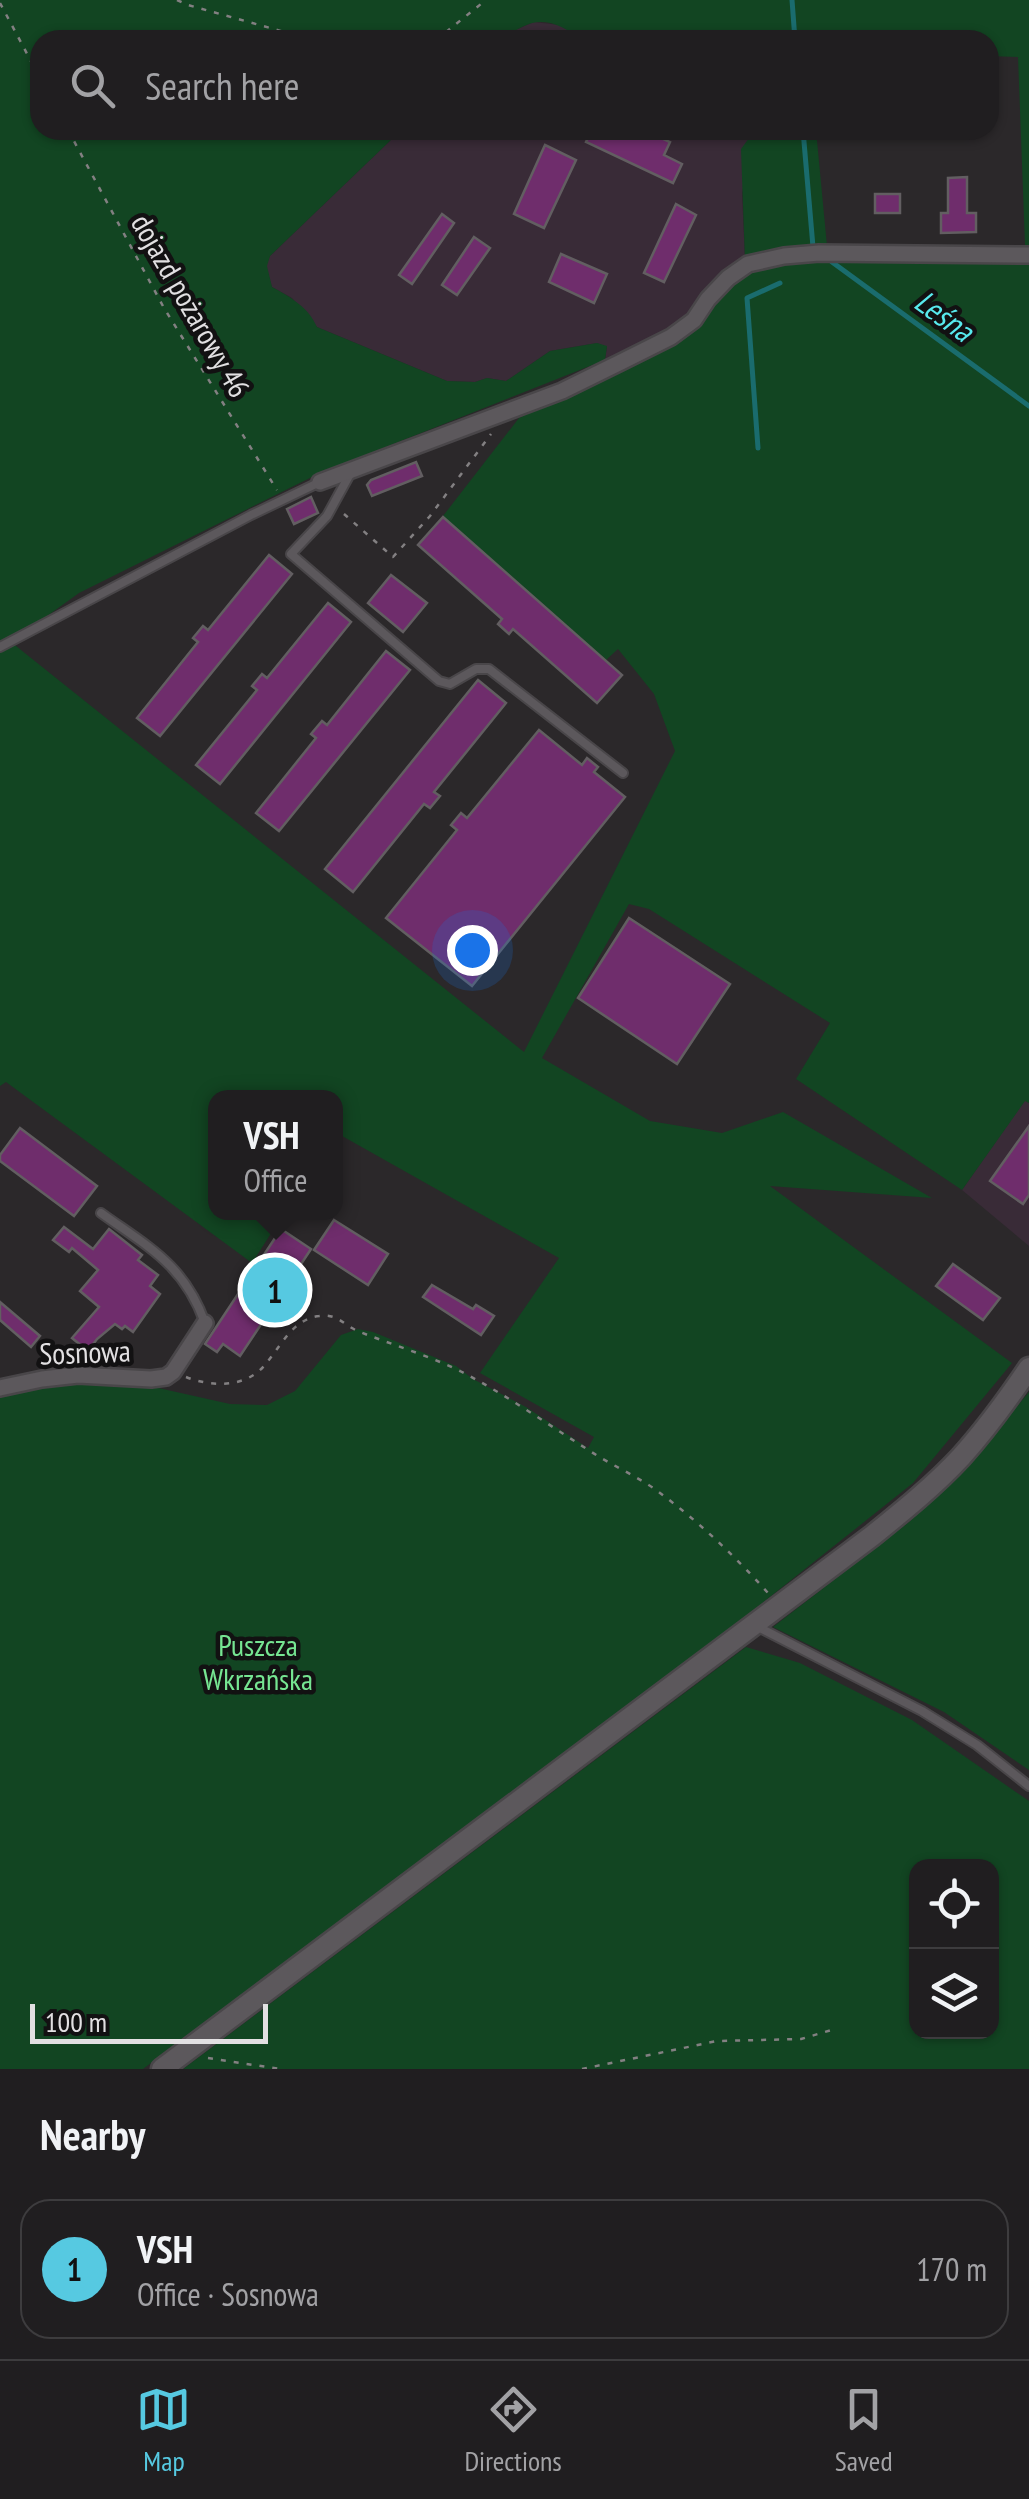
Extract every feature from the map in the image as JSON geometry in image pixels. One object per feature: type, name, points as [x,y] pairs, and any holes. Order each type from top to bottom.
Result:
[{"type":"street","points":[[320,482],[562,391],[671,336],[694,320],[718,289],[748,264],[819,253],[1029,254]]},
{"type":"street","name":"Sosnowa","points":[[0,1388],[78,1375],[166,1377],[205,1322]]},
{"type":"street","points":[[162,2069],[919,1498],[960,1458],[1029,1368]]},
{"type":"lane","points":[[352,470],[327,516],[291,554],[440,681],[450,684],[476,669],[488,669],[623,773]]},
{"type":"lane","points":[[0,647],[320,482]]},
{"type":"lane","points":[[100,1213],[168,1261],[188,1284],[205,1322]]},
{"type":"lane","points":[[754,1625],[922,1712],[977,1745],[1029,1786]]},
{"type":"path","points":[[176,0],[277,30]]},
{"type":"path","points":[[448,30],[486,0]]},
{"type":"path","points":[[0,3],[30,59]]},
{"type":"path","name":"dojazd pożarowy 46","points":[[73,140],[164,308],[282,500]]},
{"type":"path","points":[[334,504],[393,557],[430,516],[507,413]]},
{"type":"path","points":[[172,1372],[197,1382],[223,1386],[262,1369],[296,1326],[314,1316],[338,1316],[354,1330],[404,1346],[474,1378],[655,1489],[730,1553],[780,1606]]},
{"type":"path","points":[[582,2069],[717,2041],[801,2039],[836,2029]]},
{"type":"path","points":[[182,2054],[280,2069]]},
{"type":"shaded area","points":[[534,22],[560,25],[568,30],[515,30]]},
{"type":"shaded area","points":[[391,140],[754,140],[742,193],[745,260],[689,317],[605,360],[607,347],[597,343],[550,351],[506,381],[447,381],[317,327],[292,298],[272,287],[266,266],[270,256]]},
{"type":"shaded area","points":[[1025,1100],[1029,1103],[1029,1246],[962,1190]]},
{"type":"green space","name":"Puszcza Wkrzańska","points":[[0,0],[1029,0],[1029,245],[1025,245],[1018,57],[999,56],[999,30],[567,30],[538,22],[515,30],[30,30],[30,140],[391,140],[270,256],[267,266],[272,287],[304,308],[317,327],[447,381],[506,381],[550,351],[597,343],[607,346],[605,360],[320,473],[79,593],[11,642],[524,1052],[675,751],[654,694],[618,649],[606,660],[443,516],[519,418],[680,340],[695,329],[734,282],[752,272],[809,259],[1029,260],[1029,1103],[1025,1101],[962,1190],[796,1079],[830,1023],[649,909],[629,904],[542,1058],[650,1121],[722,1133],[783,1112],[932,1198],[770,1186],[1012,1363],[913,1483],[672,1675],[143,2069],[0,2069],[0,1396],[54,1383],[102,1381],[145,1385],[230,1404],[267,1405],[295,1391],[341,1335],[358,1329],[456,1366],[588,1448],[594,1437],[480,1373],[559,1258],[343,1136],[343,1090],[208,1090],[208,1220],[280,1220],[252,1263],[6,1082],[0,1086]]},
{"type":"green space","points":[[748,140],[817,140],[827,246],[745,260],[741,149]]},
{"type":"green space","points":[[1029,1392],[1029,1770],[944,1712],[773,1627],[909,1522],[962,1473]]},
{"type":"green space","points":[[746,1647],[800,1663],[912,1720],[1029,1801],[1029,2069],[183,2069]]},
{"type":"building","points":[[666,140],[670,142],[664,155],[682,164],[673,183],[586,142]]},
{"type":"building","points":[[545,145],[576,160],[544,228],[514,214]]},
{"type":"building","points":[[967,177],[967,213],[976,213],[976,232],[941,233],[941,213],[948,213],[948,178]]},
{"type":"building","points":[[875,194],[900,194],[900,213],[875,213]]},
{"type":"building","points":[[676,204],[696,215],[664,282],[644,273]]},
{"type":"building","points":[[442,214],[454,223],[412,284],[399,275]]},
{"type":"building","points":[[474,237],[490,248],[457,295],[442,285]]},
{"type":"building","points":[[561,254],[607,274],[594,303],[549,282]]},
{"type":"building","points":[[416,462],[422,476],[372,496],[367,485],[371,480]]},
{"type":"building","points":[[311,497],[318,513],[294,524],[287,509]]},
{"type":"building","points":[[443,517],[622,675],[597,703],[513,629],[509,634],[498,624],[502,619],[418,545]]},
{"type":"building","points":[[269,555],[292,574],[160,736],[137,718],[198,642],[193,638],[203,626],[208,630]]},
{"type":"building","points":[[391,575],[427,603],[403,632],[368,603]]},
{"type":"building","points":[[328,603],[351,622],[220,784],[196,765],[257,690],[252,686],[262,674],[267,678]]},
{"type":"building","points":[[386,651],[410,670],[279,831],[256,813],[316,738],[311,734],[322,721],[327,725]]},
{"type":"building","points":[[478,680],[506,703],[434,792],[440,796],[430,808],[424,804],[353,892],[325,869]]},
{"type":"building","points":[[539,730],[582,765],[587,758],[598,767],[594,772],[625,797],[472,986],[386,918],[457,830],[451,825],[461,813],[467,818]]},
{"type":"building","points":[[629,918],[730,984],[677,1064],[578,998]]},
{"type":"building","points":[[1029,1126],[1029,1195],[1023,1204],[990,1181]]},
{"type":"building","points":[[20,1128],[97,1186],[74,1216],[0,1161],[0,1155]]},
{"type":"building","points":[[334,1220],[388,1254],[368,1285],[314,1250]]},
{"type":"building","points":[[64,1227],[93,1249],[109,1229],[142,1255],[138,1260],[158,1275],[150,1286],[160,1294],[133,1332],[115,1324],[88,1351],[72,1338],[99,1307],[80,1291],[98,1270],[72,1248],[69,1252],[53,1240]]},
{"type":"building","points":[[281,1229],[311,1249],[240,1356],[223,1344],[217,1352],[205,1344]]},
{"type":"building","points":[[953,1264],[1000,1298],[983,1320],[936,1286]]},
{"type":"building","points":[[432,1285],[473,1309],[476,1305],[494,1316],[481,1335],[423,1297]]},
{"type":"building","points":[[0,1302],[40,1336],[31,1347],[0,1320]]},
{"type":"waterway","name":"Leśna","points":[[792,0],[794,30]]},
{"type":"waterway","name":"Leśna","points":[[804,140],[813,247]]},
{"type":"waterway","name":"Leśna","points":[[832,262],[1029,406]]},
{"type":"waterway","points":[[758,448],[747,298],[780,283]]},
{"type":"place","name":"VSH","points":[[275,1290]]}]
